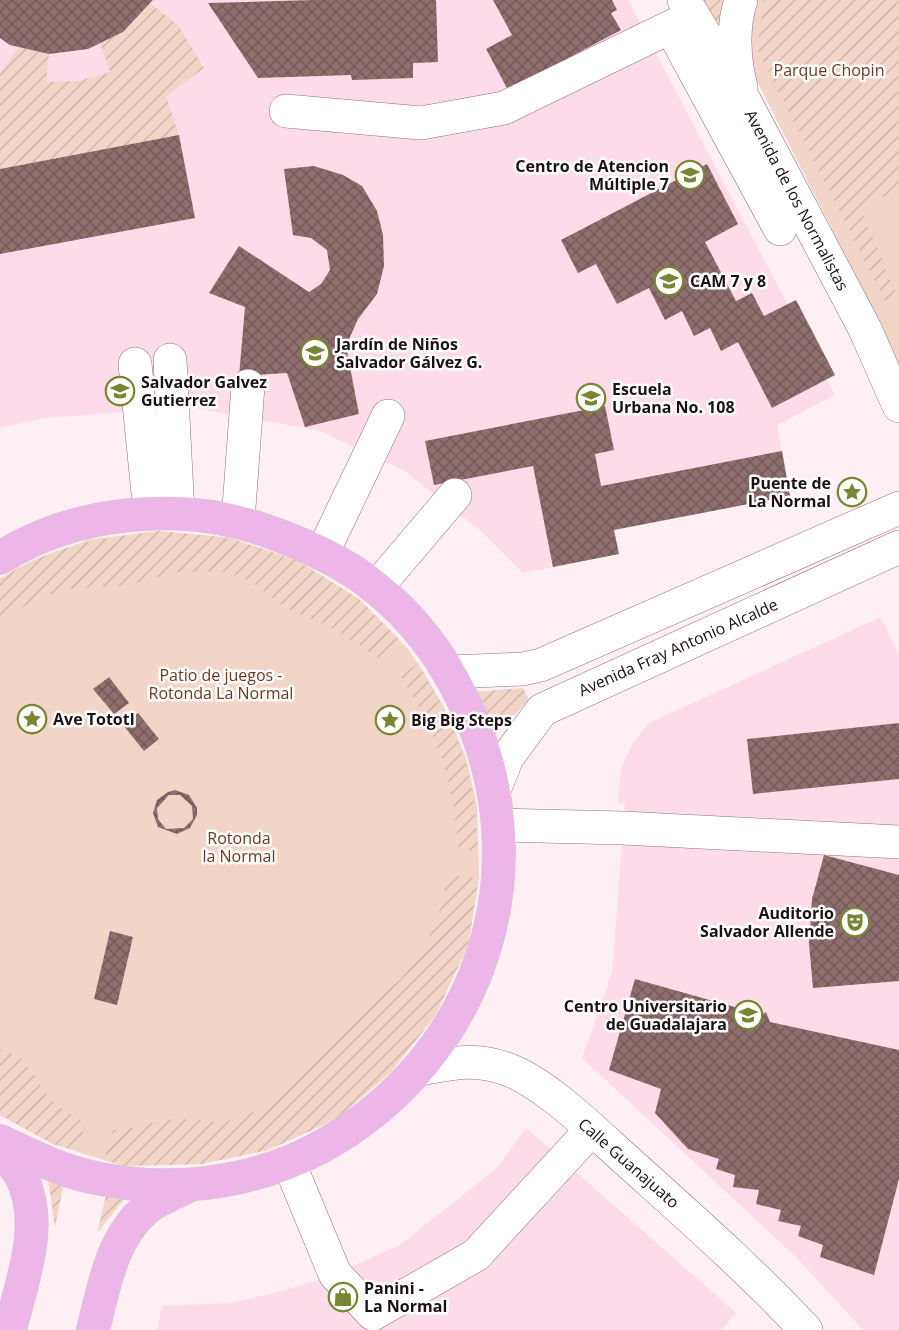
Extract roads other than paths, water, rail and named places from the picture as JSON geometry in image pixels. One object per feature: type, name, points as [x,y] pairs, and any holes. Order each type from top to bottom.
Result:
[{"type":"main road","points":[[0,558],[17,547],[88,522],[164,513],[238,521],[309,546],[322,554],[376,588],[425,638],[449,672],[478,729],[495,788],[500,869],[489,937],[468,996],[420,1069],[392,1098],[345,1134],[289,1163],[231,1180],[189,1185],[124,1183],[90,1177],[54,1166],[0,1141]]},
{"type":"main road","points":[[0,1148],[20,1175],[32,1213],[32,1239],[10,1330]]},
{"type":"main road","points":[[93,1330],[122,1234],[148,1207],[189,1185]]},
{"type":"street","points":[[741,0],[736,70],[743,98]]},
{"type":"street","points":[[286,111],[421,123],[504,108],[683,15],[780,229]]},
{"type":"street","name":"Avenida de los Normalistas","points":[[683,15],[743,98],[865,329],[899,406]]},
{"type":"street","points":[[164,513],[170,360]]},
{"type":"street","points":[[135,364],[164,513]]},
{"type":"street","points":[[238,521],[248,386]]},
{"type":"street","points":[[322,554],[388,416]]},
{"type":"street","points":[[376,588],[455,495]]},
{"type":"street","points":[[449,672],[524,669],[541,665],[899,508]]},
{"type":"street","name":"Avenida Fray Antonio Alcalde","points":[[495,788],[507,758],[542,710],[899,547]]},
{"type":"street","points":[[499,825],[622,828],[899,842]]},
{"type":"street","name":"Calle Guanajuato","points":[[420,1069],[474,1060],[510,1070],[537,1086],[592,1129],[758,1279],[806,1330]]},
{"type":"street","points":[[289,1163],[335,1274],[373,1314],[476,1255],[592,1129]]},
{"type":"place","name":"Centro de Atencion Múltiple 7","points":[[690,175]]},
{"type":"place","name":"CAM 7 y 8","points":[[669,281]]},
{"type":"place","name":"Jardín de Niños Salvador Gálvez G.","points":[[315,353]]},
{"type":"place","name":"Salvador Galvez Gutierrez","points":[[120,391]]},
{"type":"place","name":"Escuela Urbana No. 108","points":[[591,398]]},
{"type":"place","name":"Puente de La Normal","points":[[852,492]]},
{"type":"place","name":"Ave Tototl","points":[[32,719]]},
{"type":"place","name":"Big Big Steps","points":[[390,720]]},
{"type":"place","name":"Auditorio Salvador Allende","points":[[855,922]]},
{"type":"place","name":"Centro Universitario de Guadalajara","points":[[748,1015]]},
{"type":"place","name":"Panini - La Normal","points":[[343,1297]]},
{"type":"park label","name":"Parque Chopin","points":[[829,70]]},
{"type":"park label","name":"Patio de juegos - Rotonda La Normal","points":[[221,684]]},
{"type":"park label","name":"Rotonda la Normal","points":[[239,847]]}]
